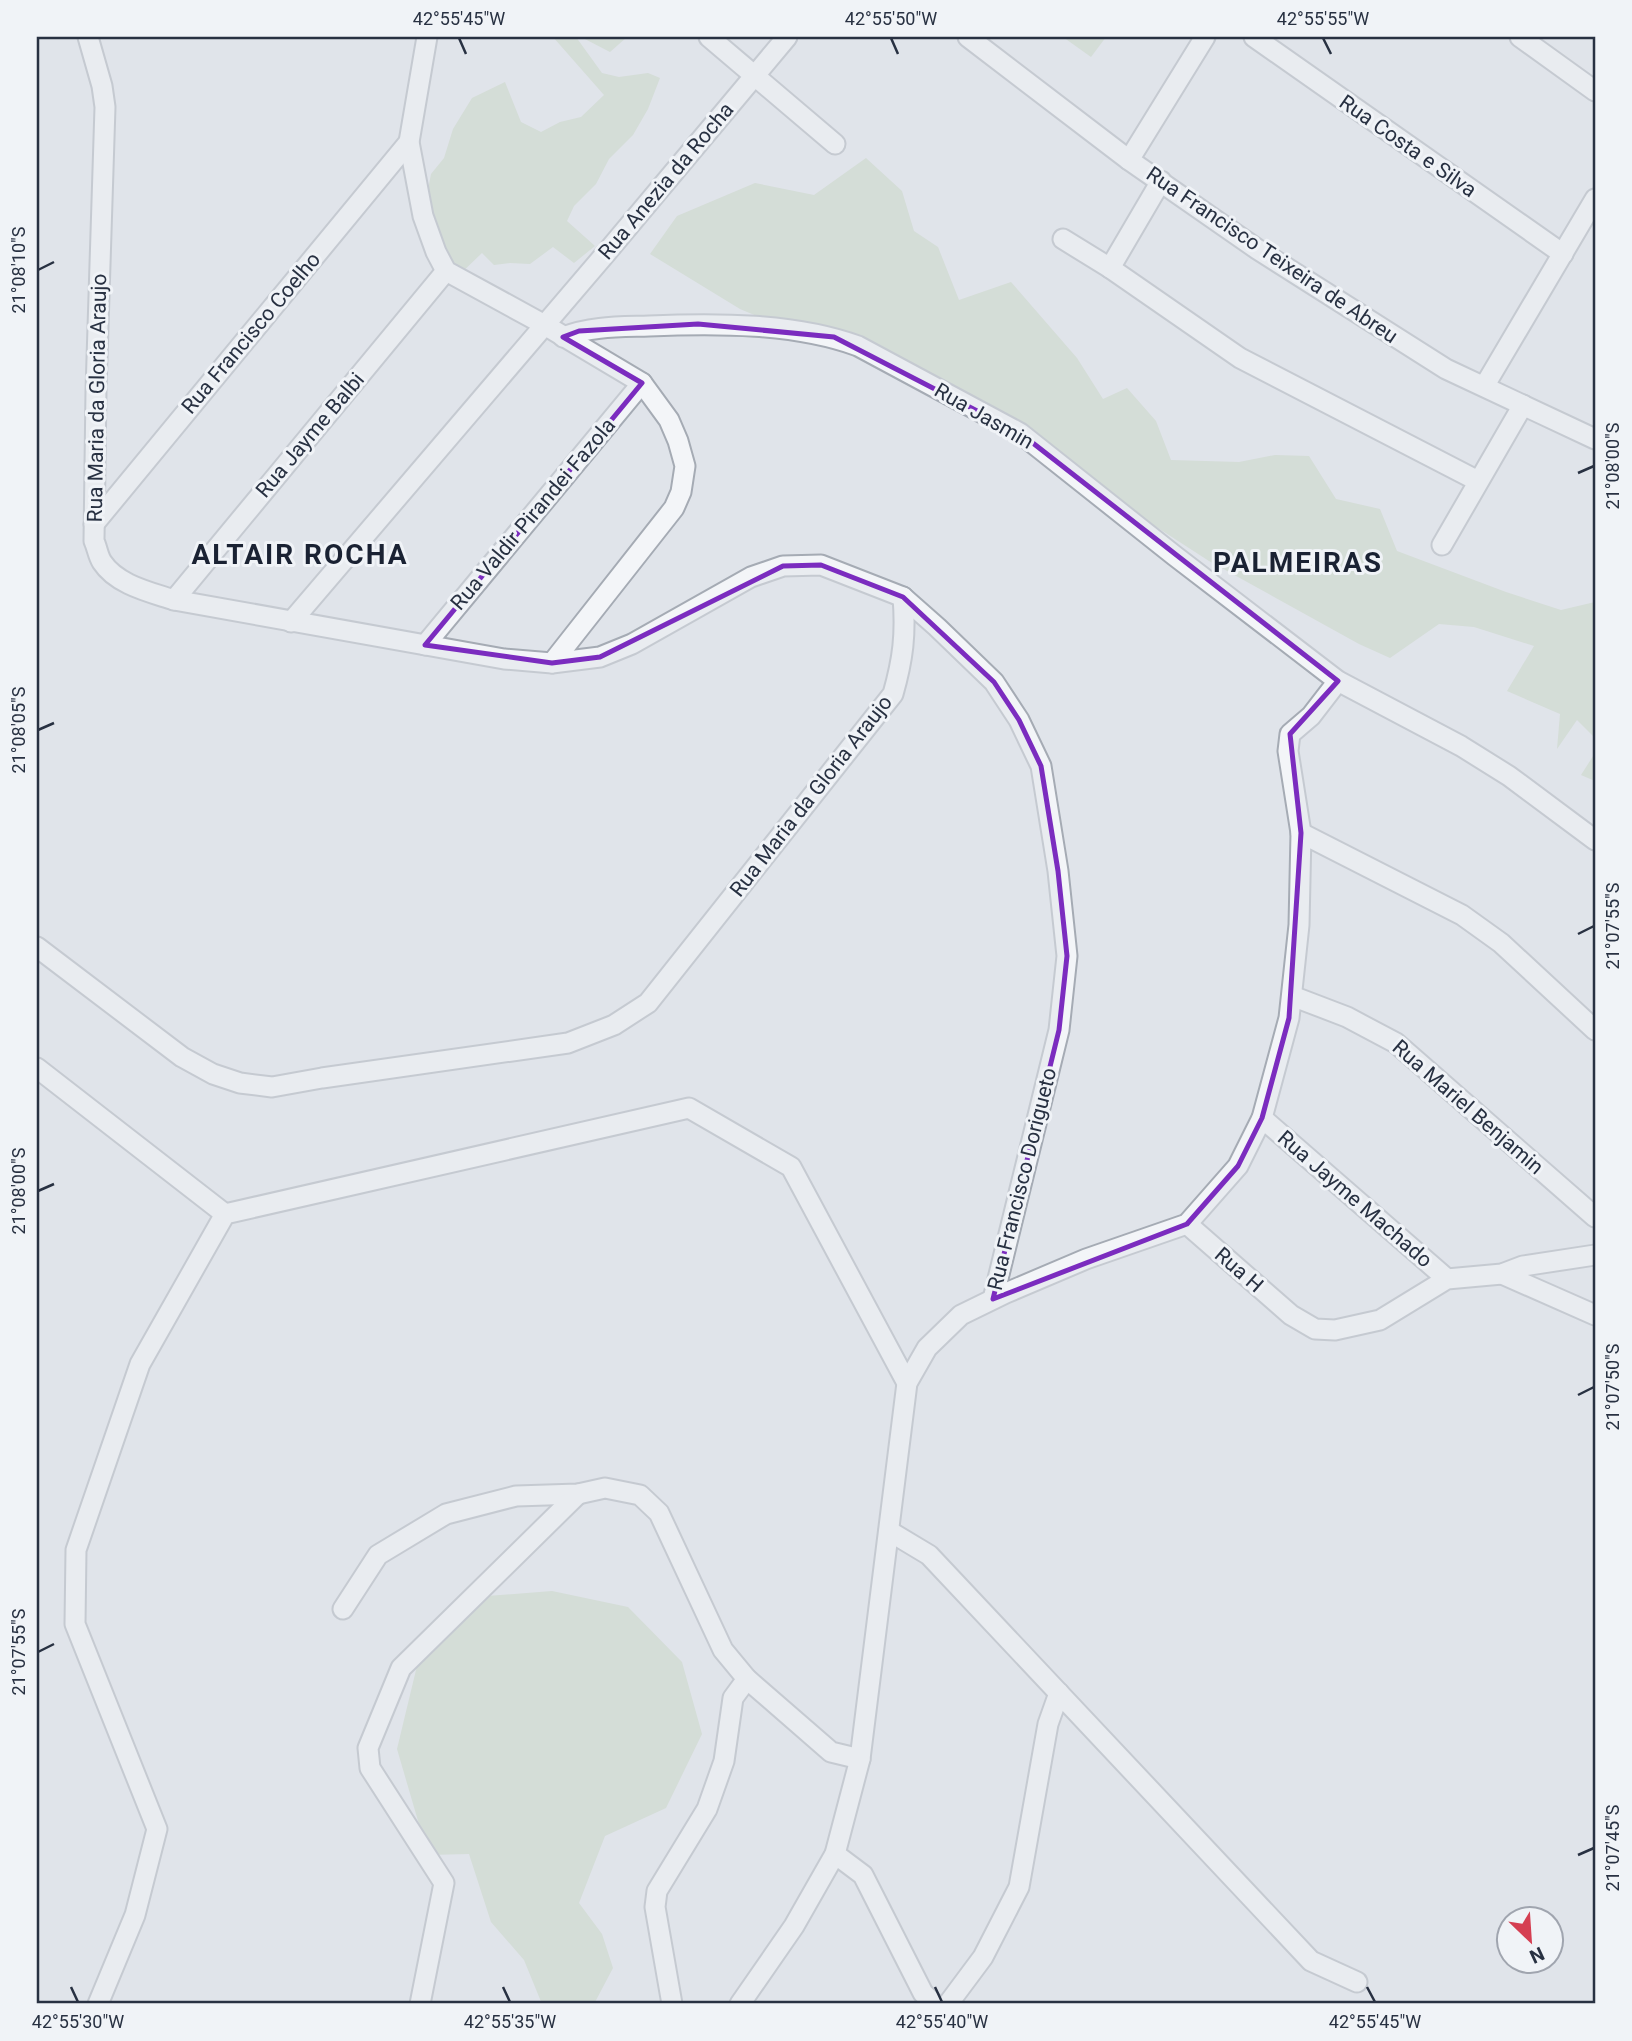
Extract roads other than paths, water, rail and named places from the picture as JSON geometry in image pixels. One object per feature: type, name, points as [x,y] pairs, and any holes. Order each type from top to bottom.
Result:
[{"type":"street","name":"Rua Maria da Gloria Araujo","points":[[37,947],[182,1057],[213,1074],[240,1083],[272,1087],[322,1077],[568,1043],[614,1025],[648,1003],[892,694],[902,662],[905,627],[902,597],[821,565],[783,566],[751,577],[632,644],[600,657],[552,663],[504,659],[174,600],[138,588],[112,573],[101,560],[94,541],[105,107],[88,37]]},
{"type":"street","points":[[428,37],[409,142],[423,216],[446,271],[543,324],[642,383],[668,420],[678,441],[685,466],[681,492],[674,508],[552,663]]},
{"type":"street","points":[[709,37],[835,144]]},
{"type":"street","name":"Rua Anezia da Rocha","points":[[291,622],[543,324],[607,253],[787,37]]},
{"type":"street","name":"Rua Francisco Teixeira de Abreu","points":[[968,37],[1129,160],[1257,249],[1446,369],[1485,385],[1595,439]]},
{"type":"street","points":[[1129,160],[1205,37]]},
{"type":"street","name":"Rua Costa e Silva","points":[[1254,37],[1563,254]]},
{"type":"street","points":[[1520,37],[1595,91]]},
{"type":"street","name":"Rua Francisco Coelho","points":[[94,524],[409,142]]},
{"type":"street","points":[[1110,268],[1161,181]]},
{"type":"street","points":[[1485,385],[1595,199]]},
{"type":"street","points":[[1063,239],[1110,268],[1240,358],[1478,481]]},
{"type":"street","name":"Rua Jayme Balbi","points":[[174,600],[446,271]]},
{"type":"street","name":"Rua Jasmin","points":[[564,337],[593,328],[698,324],[792,331],[834,337],[858,346],[1020,433],[1338,681],[1461,746],[1509,776],[1595,840]]},
{"type":"street","name":"Rua Valdir Pirandei Fazola","points":[[425,645],[642,383]]},
{"type":"street","points":[[1443,545],[1524,405]]},
{"type":"street","name":"Rua Francisco Dorigueto","points":[[740,2004],[794,1926],[835,1854],[860,1759],[907,1383],[927,1348],[961,1315],[993,1299],[1059,1030],[1067,957],[1058,871],[1041,766],[1019,720],[994,682],[902,597]]},
{"type":"street","points":[[993,1299],[1086,1259],[1187,1224],[1238,1166],[1262,1118],[1289,1018],[1292,996],[1300,925],[1301,833],[1288,751],[1290,734],[1311,716],[1338,681]]},
{"type":"street","points":[[1301,833],[1462,915],[1502,943],[1595,1030]]},
{"type":"street","name":"Rua Mariel Benjamin","points":[[1292,996],[1347,1017],[1396,1043],[1595,1217]]},
{"type":"street","points":[[37,1068],[225,1214]]},
{"type":"street","points":[[98,2004],[135,1915],[157,1829],[75,1624],[76,1550],[140,1364],[225,1214],[689,1108],[791,1167],[907,1383]]},
{"type":"street","name":"Rua Jayme Machado","points":[[1262,1118],[1447,1279]]},
{"type":"street","name":"Rua H","points":[[1187,1224],[1291,1315],[1315,1329],[1335,1330],[1380,1320],[1447,1279]]},
{"type":"street","points":[[1447,1279],[1502,1274],[1523,1266],[1595,1255]]},
{"type":"street","points":[[1502,1274],[1595,1315]]},
{"type":"street","points":[[344,1609],[378,1555],[446,1514],[516,1496],[578,1494],[605,1488],[640,1495],[659,1513],[723,1650],[747,1679],[831,1752],[860,1759]]},
{"type":"street","points":[[420,2004],[444,1883],[370,1768],[368,1748],[401,1668],[578,1494]]},
{"type":"street","points":[[889,1531],[929,1555],[1311,1961],[1357,1982]]},
{"type":"street","points":[[672,2004],[655,1907],[657,1891],[707,1809],[724,1761],[733,1698],[747,1679]]},
{"type":"street","points":[[948,2004],[983,1957],[1018,1887],[1048,1724],[1059,1693]]},
{"type":"street","points":[[835,1854],[863,1875],[923,1993],[934,2004]]},
{"type":"district","name":"ALTAIR ROCHA","points":[[300,554]]},
{"type":"district","name":"PALMEIRAS","points":[[1298,562]]}]
